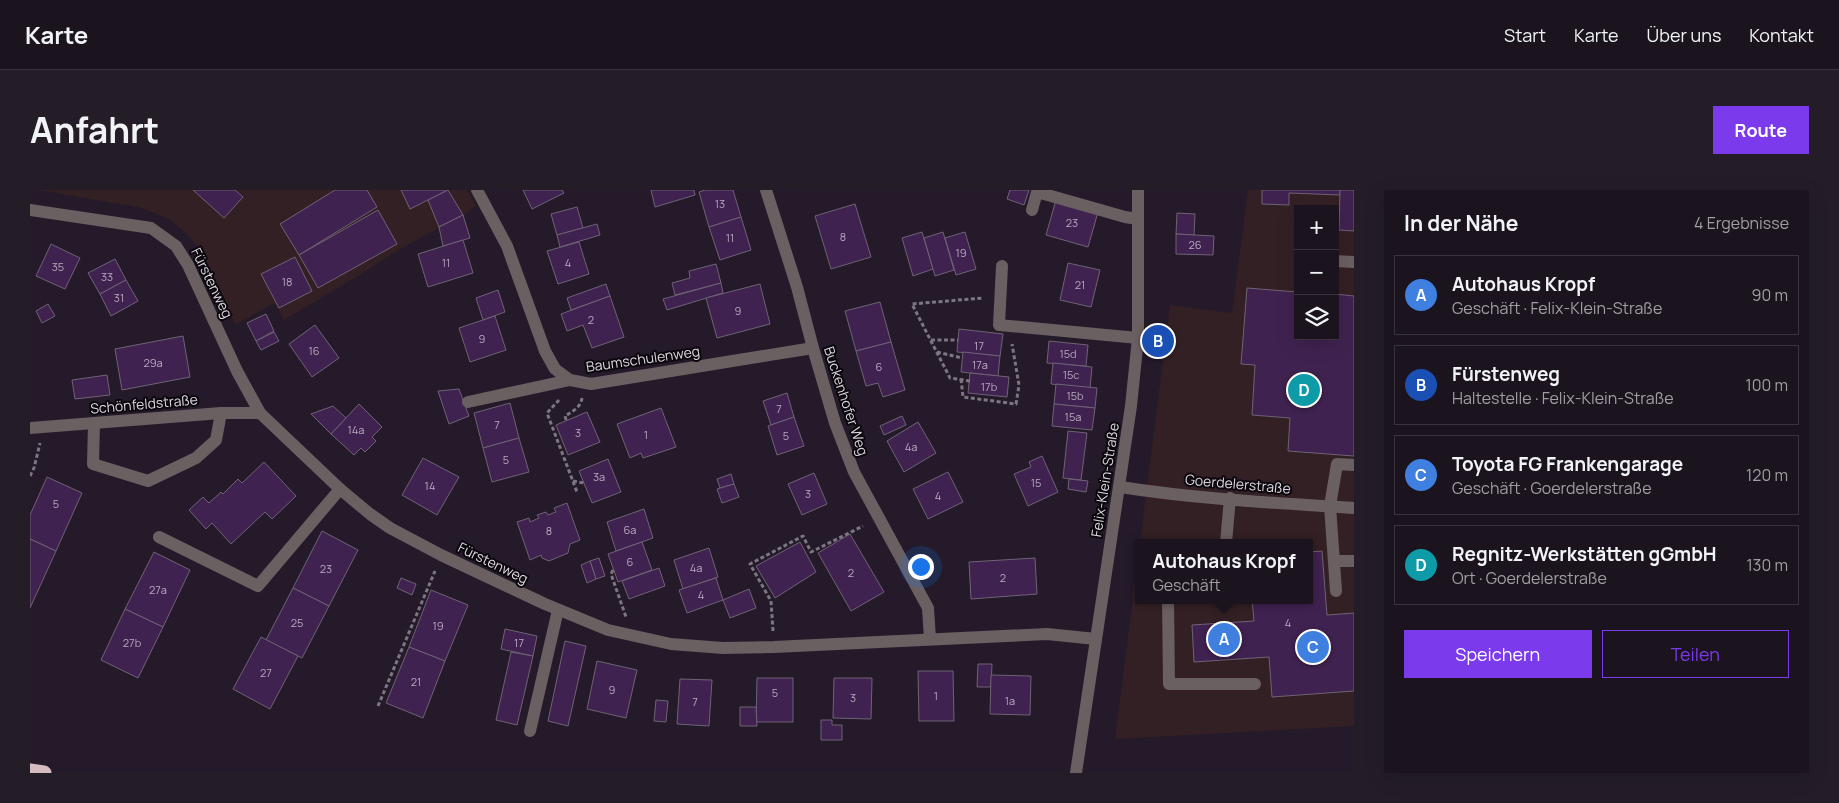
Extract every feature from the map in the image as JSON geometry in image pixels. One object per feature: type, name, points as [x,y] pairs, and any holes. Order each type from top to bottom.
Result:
[{"type":"highway","points":[[30,771],[44,773]]},
{"type":"street","name":"Baumschulenweg","points":[[477,190],[507,246],[545,351],[564,381],[591,384],[813,348]]},
{"type":"street","name":"Buckenhofer Weg","points":[[766,190],[797,287],[835,423],[854,472],[928,608],[930,639]]},
{"type":"street","name":"Felix-Klein-Straße","points":[[1076,773],[1131,406],[1138,338],[1138,190]]},
{"type":"street","points":[[1032,210],[1037,192],[1138,219]]},
{"type":"street","name":"Fürstenweg","points":[[30,210],[151,228],[176,246],[188,265],[237,372],[260,413],[340,489],[370,514],[441,555],[558,610],[608,630],[632,636],[672,644],[723,648],[1047,634],[1096,639]]},
{"type":"street","points":[[1339,261],[1354,262]]},
{"type":"street","points":[[1002,266],[999,325],[1138,338]]},
{"type":"street","points":[[468,402],[564,381]]},
{"type":"street","points":[[94,423],[93,464],[148,481],[196,458],[216,440],[220,413]]},
{"type":"street","name":"Schönfeldstraße","points":[[30,428],[220,413],[260,413]]},
{"type":"street","points":[[1336,591],[1330,506],[1337,464],[1354,465]]},
{"type":"street","name":"Goerdelerstraße","points":[[1120,487],[1150,492],[1354,508]]},
{"type":"street","points":[[159,537],[258,586],[340,489]]},
{"type":"street","points":[[1226,539],[1230,498]]},
{"type":"street","points":[[1334,560],[1354,561]]},
{"type":"street","points":[[1168,604],[1169,684],[1255,684]]},
{"type":"street","points":[[530,731],[558,610]]},
{"type":"path","points":[[970,381],[950,378],[912,304],[1001,297]]},
{"type":"path","points":[[961,379],[963,397],[1016,404],[1019,385],[1008,326]]},
{"type":"path","points":[[931,340],[958,340]]},
{"type":"path","points":[[937,352],[962,358]]},
{"type":"path","points":[[564,381],[559,402],[547,413],[577,492]]},
{"type":"path","points":[[566,420],[566,416],[581,402],[583,382]]},
{"type":"path","points":[[30,476],[34,468],[44,427]]},
{"type":"path","points":[[572,480],[584,483]]},
{"type":"path","points":[[774,647],[771,601],[750,564],[802,536],[812,552],[880,518]]},
{"type":"path","points":[[378,706],[441,555]]},
{"type":"path","points":[[613,570],[611,574],[632,636]]},
{"type":"shaded area","points":[[39,190],[467,190],[476,206],[400,249],[284,320],[274,303],[235,325],[198,248],[187,234],[169,219],[142,208]]},
{"type":"shaded area","points":[[1248,190],[1354,190],[1354,726],[1115,739],[1135,582],[1135,604],[1313,604],[1313,539],[1141,539],[1170,305],[1232,313]]},
{"type":"building","points":[[193,190],[235,190],[243,197],[224,218]]},
{"type":"building","points":[[335,190],[367,190],[377,207],[299,255],[280,224]]},
{"type":"building","points":[[401,190],[448,190],[410,209]]},
{"type":"building","points":[[448,190],[463,215],[439,227],[428,200]]},
{"type":"building","points":[[523,190],[562,190],[564,193],[532,209]]},
{"type":"building","points":[[651,190],[694,190],[695,195],[655,207]]},
{"type":"building","points":[[705,190],[733,190],[741,217],[709,227],[699,192]]},
{"type":"building","points":[[1010,190],[1029,190],[1024,205],[1007,199]]},
{"type":"building","points":[[1262,190],[1340,190],[1340,195],[1289,193],[1289,205],[1262,204]]},
{"type":"building","points":[[1340,190],[1354,190],[1354,231],[1339,230]]},
{"type":"building","points":[[1056,200],[1098,212],[1088,247],[1046,235]]},
{"type":"building","points":[[855,204],[871,257],[831,269],[815,216]]},
{"type":"building","points":[[577,207],[583,228],[557,235],[551,214]]},
{"type":"building","points":[[378,210],[397,244],[318,288],[299,255]]},
{"type":"building","points":[[1177,213],[1195,214],[1194,235],[1176,234]]},
{"type":"building","points":[[463,215],[470,238],[443,246],[439,227]]},
{"type":"building","points":[[741,217],[751,250],[720,260],[709,227]]},
{"type":"building","points":[[597,224],[600,235],[560,247],[557,235]]},
{"type":"building","points":[[922,232],[933,269],[913,276],[902,238]]},
{"type":"building","points":[[943,232],[954,270],[935,276],[924,238]]},
{"type":"building","points":[[965,232],[976,269],[956,275],[945,238]]},
{"type":"building","points":[[1176,234],[1214,236],[1213,255],[1176,254]]},
{"type":"building","points":[[463,240],[473,273],[428,287],[418,254]]},
{"type":"building","points":[[579,242],[589,274],[558,284],[547,251]]},
{"type":"building","points":[[51,244],[80,258],[65,289],[36,276]]},
{"type":"building","points":[[295,257],[312,291],[279,308],[261,274]]},
{"type":"building","points":[[115,259],[126,280],[100,294],[88,273]]},
{"type":"building","points":[[1068,263],[1100,270],[1091,307],[1060,300]]},
{"type":"building","points":[[716,264],[721,283],[675,295],[672,283],[690,278],[689,271]]},
{"type":"building","points":[[126,280],[138,301],[111,316],[100,294]]},
{"type":"building","points":[[721,283],[723,293],[667,310],[663,299]]},
{"type":"building","points":[[606,284],[610,296],[571,310],[567,298]]},
{"type":"building","points":[[760,284],[770,324],[717,338],[706,298]]},
{"type":"building","points":[[1247,288],[1294,292],[1294,340],[1339,340],[1339,294],[1354,296],[1354,456],[1288,451],[1290,418],[1252,415],[1255,365],[1241,364]]},
{"type":"building","points":[[498,290],[505,312],[483,320],[476,298]]},
{"type":"building","points":[[610,296],[624,337],[592,348],[583,325],[567,331],[561,314]]},
{"type":"building","points":[[880,302],[891,342],[856,351],[845,311]]},
{"type":"building","points":[[48,304],[55,316],[42,323],[36,311]]},
{"type":"building","points":[[266,314],[274,331],[256,341],[247,323]]},
{"type":"building","points":[[495,316],[506,350],[470,362],[459,328]]},
{"type":"building","points":[[315,325],[339,358],[312,377],[289,344]]},
{"type":"building","points":[[1156,325],[1161,326],[1158,338],[1154,338]]},
{"type":"building","points":[[959,329],[1003,334],[1000,356],[957,352]]},
{"type":"building","points":[[274,332],[279,341],[261,350],[256,341]]},
{"type":"building","points":[[183,336],[190,377],[122,390],[115,349]]},
{"type":"building","points":[[1049,341],[1088,345],[1086,366],[1047,363]]},
{"type":"building","points":[[891,342],[905,390],[883,397],[878,383],[866,386],[856,351]]},
{"type":"building","points":[[963,352],[1000,356],[998,376],[961,372]]},
{"type":"building","points":[[1053,363],[1092,367],[1090,388],[1051,384]]},
{"type":"building","points":[[970,373],[1009,377],[1007,397],[968,393]]},
{"type":"building","points":[[107,375],[110,395],[75,399],[72,380]]},
{"type":"building","points":[[1056,384],[1097,388],[1095,408],[1054,404]]},
{"type":"building","points":[[459,389],[469,416],[449,424],[438,391]]},
{"type":"building","points":[[787,393],[794,417],[771,425],[763,401]]},
{"type":"building","points":[[510,403],[519,438],[483,448],[474,413]]},
{"type":"building","points":[[359,404],[382,427],[372,437],[376,441],[365,452],[361,448],[354,455],[331,434]]},
{"type":"building","points":[[1054,404],[1095,408],[1092,430],[1052,426]]},
{"type":"building","points":[[333,406],[346,418],[331,434],[311,414]]},
{"type":"building","points":[[661,408],[676,447],[643,458],[641,453],[630,458],[617,424]]},
{"type":"building","points":[[587,412],[600,442],[568,455],[556,425]]},
{"type":"building","points":[[902,416],[906,425],[884,435],[880,426]]},
{"type":"building","points":[[794,417],[804,446],[777,455],[768,426]]},
{"type":"building","points":[[918,422],[936,453],[904,472],[887,441]]},
{"type":"building","points":[[1068,431],[1087,433],[1081,480],[1063,478]]},
{"type":"building","points":[[519,438],[529,472],[492,482],[483,448]]},
{"type":"building","points":[[1042,456],[1058,492],[1028,506],[1014,474],[1031,467],[1029,462]]},
{"type":"building","points":[[423,458],[459,477],[437,515],[402,495]]},
{"type":"building","points":[[608,459],[621,492],[592,503],[579,471]]},
{"type":"building","points":[[264,462],[296,496],[272,519],[265,512],[231,544],[212,523],[206,529],[189,510],[203,497],[209,503],[221,492],[223,494],[238,479],[242,483]]},
{"type":"building","points":[[948,472],[963,502],[928,519],[913,489]]},
{"type":"building","points":[[814,473],[827,504],[802,515],[788,484]]},
{"type":"building","points":[[731,474],[734,484],[720,488],[717,479]]},
{"type":"building","points":[[47,477],[82,493],[56,551],[30,539],[30,515]]},
{"type":"building","points":[[1069,479],[1088,481],[1086,492],[1068,489]]},
{"type":"building","points":[[734,484],[739,497],[722,503],[717,489]]},
{"type":"building","points":[[567,503],[580,540],[570,544],[568,553],[549,561],[542,558],[541,555],[530,560],[517,522],[529,518],[530,522],[539,518],[537,515],[546,512],[548,515],[556,512],[554,508]]},
{"type":"building","points":[[644,509],[653,538],[616,551],[607,522]]},
{"type":"building","points":[[322,531],[358,550],[329,606],[293,588]]},
{"type":"building","points":[[850,534],[884,592],[851,611],[818,553]]},
{"type":"building","points":[[30,539],[56,551],[30,608]]},
{"type":"building","points":[[642,542],[652,570],[618,582],[608,554]]},
{"type":"building","points":[[800,542],[816,572],[775,598],[756,566]]},
{"type":"building","points":[[709,548],[718,577],[683,589],[674,560]]},
{"type":"building","points":[[1322,551],[1327,615],[1354,613],[1354,691],[1272,697],[1269,657],[1194,662],[1192,625],[1254,621],[1252,604],[1313,604],[1313,552]]},
{"type":"building","points":[[154,552],[190,570],[163,627],[125,609]]},
{"type":"building","points":[[599,558],[605,576],[596,579],[590,561]]},
{"type":"building","points":[[1035,558],[1037,594],[971,599],[969,562]]},
{"type":"building","points":[[590,561],[596,579],[587,583],[581,565]]},
{"type":"building","points":[[659,568],[665,586],[629,599],[622,581]]},
{"type":"building","points":[[401,578],[416,584],[412,595],[397,588]]},
{"type":"building","points":[[716,578],[723,600],[687,613],[679,590]]},
{"type":"building","points":[[293,588],[329,606],[302,658],[266,640]]},
{"type":"building","points":[[749,589],[756,608],[730,618],[723,600]]},
{"type":"building","points":[[431,590],[468,605],[445,661],[409,647]]},
{"type":"building","points":[[125,609],[163,627],[138,678],[101,660]]},
{"type":"building","points":[[505,629],[537,636],[533,656],[501,649]]},
{"type":"building","points":[[261,637],[298,656],[270,709],[233,689]]},
{"type":"building","points":[[565,641],[586,646],[568,726],[548,721]]},
{"type":"building","points":[[409,647],[445,661],[423,718],[386,703]]},
{"type":"building","points":[[511,652],[533,656],[517,725],[496,720]]},
{"type":"building","points":[[597,661],[637,670],[626,718],[587,709]]},
{"type":"building","points":[[978,664],[992,664],[991,687],[977,687]]},
{"type":"building","points":[[918,671],[953,671],[954,721],[919,721]]},
{"type":"building","points":[[991,675],[1031,676],[1030,715],[990,714]]},
{"type":"building","points":[[757,678],[793,678],[793,722],[756,722]]},
{"type":"building","points":[[834,678],[872,678],[871,719],[833,718]]},
{"type":"building","points":[[680,679],[712,680],[709,726],[677,724]]},
{"type":"building","points":[[656,700],[668,701],[666,722],[654,721]]},
{"type":"building","points":[[740,707],[756,707],[757,726],[740,726]]},
{"type":"building","points":[[821,720],[832,720],[832,725],[842,725],[842,740],[821,740]]},
{"type":"place","name":"Fürstenweg","points":[[1158,341]]},
{"type":"place","name":"Regnitz-Werkstätten gGmbH","points":[[1304,390]]},
{"type":"place","name":"Autohaus Kropf","points":[[1224,639]]},
{"type":"place","name":"Toyota FG Frankengarage","points":[[1313,647]]}]
